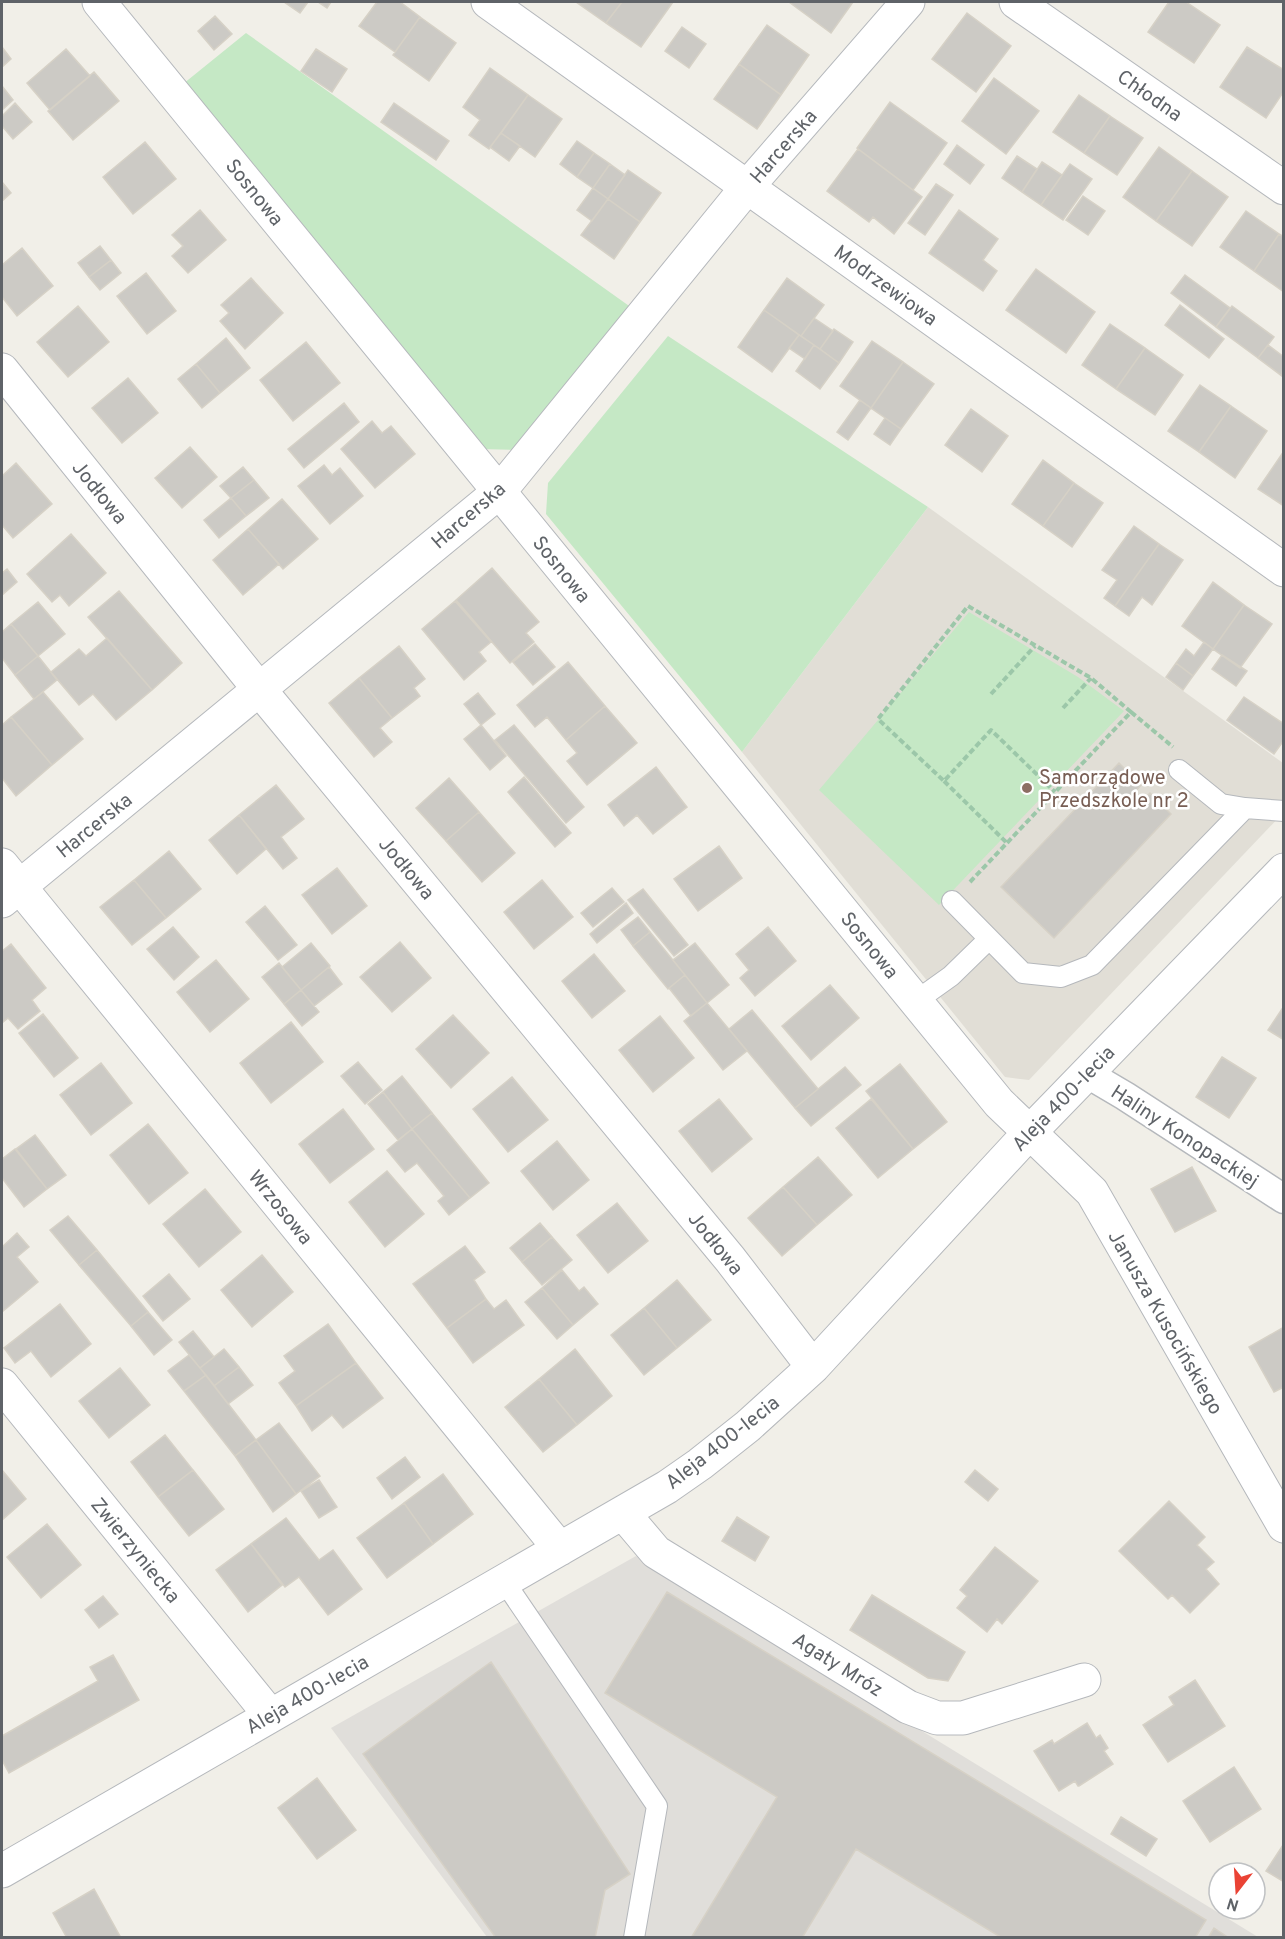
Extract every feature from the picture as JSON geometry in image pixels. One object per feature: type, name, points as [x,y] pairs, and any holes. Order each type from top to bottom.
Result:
[{"type":"street","name":"Sosnowa","points":[[99,2],[999,1103],[1030,1132]]},
{"type":"street","name":"Modrzewiowa","points":[[488,2],[1284,570]]},
{"type":"street","name":"Harcerska","points":[[7,884],[259,689],[499,492],[748,186],[908,2]]},
{"type":"street","name":"Chłodna","points":[[1016,2],[1284,188]]},
{"type":"street","name":"Jodłowa","points":[[2,370],[259,689],[730,1259],[813,1367]]},
{"type":"street","name":"Aleja 400-lecia","points":[[2,1871],[560,1550],[667,1487],[700,1464],[748,1426],[813,1367],[1030,1132],[1284,870]]},
{"type":"street","name":"Wrzosowa","points":[[7,884],[560,1550]]},
{"type":"street","name":"Haliny Konopackiej","points":[[1086,1073],[1284,1199]]},
{"type":"street","name":"Janusza Kusocińskiego","points":[[1030,1132],[1092,1192],[1284,1526]]},
{"type":"street","name":"Zwierzyniecka","points":[[2,1385],[270,1715]]},
{"type":"street","name":"Agaty Mróz","points":[[622,1513],[656,1552],[899,1702],[923,1714],[937,1718],[963,1718],[1084,1680]]},
{"type":"lane","points":[[1179,770],[1221,804],[1284,812]]},
{"type":"lane","points":[[952,901],[1023,973],[1061,977],[1092,965],[1245,808]]},
{"type":"lane","points":[[916,1001],[951,976],[989,939]]},
{"type":"lane","points":[[504,1581],[657,1806],[634,1938]]},
{"type":"path","points":[[1007,843],[878,719],[968,606],[1091,678],[1176,749]]},
{"type":"path","points":[[991,694],[1035,646]]},
{"type":"path","points":[[1063,708],[1091,678]]},
{"type":"path","points":[[952,901],[1131,711]]},
{"type":"path","points":[[944,781],[991,730],[1055,792]]},
{"type":"shaded area","name":"Samorządowe Przedszkole nr 2","points":[[928,507],[1283,763],[1283,813],[1029,1080],[1005,1077],[742,752]]},
{"type":"shaded area","points":[[636,1556],[1207,1906],[1207,1921],[1232,1921],[1258,1937],[487,1937],[331,1728]]},
{"type":"green space","points":[[246,33],[632,308],[519,450],[479,449],[183,84]]},
{"type":"green space","points":[[668,336],[928,507],[742,752],[546,514],[548,483]]},
{"type":"green space","points":[[969,612],[1078,677],[1124,711],[939,905],[819,790]]},
{"type":"building","points":[[284,2],[308,2],[300,13]]},
{"type":"building","points":[[318,2],[331,2],[327,8]]},
{"type":"building","points":[[377,2],[400,2],[420,17],[395,52],[359,26]]},
{"type":"building","points":[[576,2],[622,2],[606,23]]},
{"type":"building","points":[[622,2],[673,2],[641,47],[606,23]]},
{"type":"building","points":[[789,2],[853,2],[831,33]]},
{"type":"building","points":[[1169,2],[1186,2],[1220,25],[1194,63],[1148,32]]},
{"type":"building","points":[[967,13],[1011,46],[976,92],[932,59]]},
{"type":"building","points":[[215,16],[232,34],[214,50],[198,31]]},
{"type":"building","points":[[420,17],[456,43],[429,81],[393,55]]},
{"type":"building","points":[[767,25],[809,55],[781,95],[739,64]]},
{"type":"building","points":[[682,27],[706,44],[689,68],[665,51]]},
{"type":"building","points":[[2,47],[11,59],[2,67]]},
{"type":"building","points":[[1247,47],[1284,70],[1284,91],[1266,118],[1220,87]]},
{"type":"building","points":[[66,49],[90,76],[50,110],[27,83]]},
{"type":"building","points":[[316,49],[347,69],[332,92],[301,71]]},
{"type":"building","points":[[739,64],[781,95],[757,129],[714,99]]},
{"type":"building","points":[[490,68],[528,95],[489,149],[469,135],[480,120],[463,107]]},
{"type":"building","points":[[94,72],[119,101],[73,140],[48,111]]},
{"type":"building","points":[[994,78],[1039,111],[1006,154],[962,121]]},
{"type":"building","points":[[2,86],[13,100],[2,110]]},
{"type":"building","points":[[528,95],[562,119],[535,157],[501,133]]},
{"type":"building","points":[[1079,95],[1110,116],[1084,153],[1053,132]]},
{"type":"building","points":[[890,102],[947,143],[913,190],[857,148]]},
{"type":"building","points":[[15,103],[32,122],[13,139],[2,126],[2,116]]},
{"type":"building","points":[[394,103],[449,141],[436,160],[381,122]]},
{"type":"building","points":[[1110,116],[1143,138],[1117,175],[1084,153]]},
{"type":"building","points":[[501,133],[520,146],[509,161],[490,147]]},
{"type":"building","points":[[577,141],[594,153],[577,177],[560,164]]},
{"type":"building","points":[[145,142],[176,179],[133,214],[103,177]]},
{"type":"building","points":[[957,145],[984,165],[970,184],[944,164]]},
{"type":"building","points":[[1159,147],[1192,171],[1156,221],[1123,197]]},
{"type":"building","points":[[858,149],[922,197],[894,234],[873,217],[869,222],[827,191]]},
{"type":"building","points":[[594,153],[610,164],[593,188],[577,177]]},
{"type":"building","points":[[1017,156],[1037,169],[1022,192],[1002,178]]},
{"type":"building","points":[[1042,162],[1062,175],[1041,205],[1022,192]]},
{"type":"building","points":[[610,164],[625,175],[608,199],[593,188]]},
{"type":"building","points":[[1070,164],[1092,179],[1063,220],[1041,205]]},
{"type":"building","points":[[628,170],[661,193],[640,222],[608,199]]},
{"type":"building","points":[[1192,171],[1228,197],[1192,246],[1156,221]]},
{"type":"building","points":[[2,182],[11,193],[2,201]]},
{"type":"building","points":[[936,184],[953,195],[925,235],[908,223]]},
{"type":"building","points":[[593,188],[608,199],[592,221],[577,210]]},
{"type":"building","points":[[1083,196],[1105,211],[1088,235],[1066,220]]},
{"type":"building","points":[[608,199],[640,222],[614,259],[581,235]]},
{"type":"building","points":[[200,210],[226,240],[188,273],[172,256],[183,246],[172,235]]},
{"type":"building","points":[[959,210],[998,239],[983,260],[997,271],[983,291],[929,253]]},
{"type":"building","points":[[1246,211],[1279,234],[1254,271],[1220,247]]},
{"type":"building","points":[[1279,234],[1284,237],[1284,292],[1254,271]]},
{"type":"building","points":[[100,246],[111,260],[89,277],[78,263]]},
{"type":"building","points":[[22,248],[53,286],[17,316],[2,297],[2,265]]},
{"type":"building","points":[[111,260],[121,273],[100,290],[89,277]]},
{"type":"building","points":[[1036,269],[1095,312],[1066,353],[1006,310]]},
{"type":"building","points":[[146,273],[176,311],[147,334],[117,296]]},
{"type":"building","points":[[1185,275],[1230,308],[1216,327],[1171,293]]},
{"type":"building","points":[[251,278],[283,313],[245,349],[220,321],[229,313],[221,305]]},
{"type":"building","points":[[787,278],[824,305],[801,336],[764,310]]},
{"type":"building","points":[[1180,305],[1224,339],[1209,358],[1165,325]]},
{"type":"building","points":[[78,306],[109,342],[68,377],[37,342]]},
{"type":"building","points":[[1232,306],[1274,337],[1258,358],[1216,327]]},
{"type":"building","points":[[764,310],[799,335],[772,372],[738,347]]},
{"type":"building","points":[[814,318],[833,331],[820,349],[801,336]]},
{"type":"building","points":[[1110,324],[1145,348],[1116,389],[1082,365]]},
{"type":"building","points":[[834,329],[853,342],[839,363],[820,349]]},
{"type":"building","points":[[799,335],[814,345],[805,359],[789,348]]},
{"type":"building","points":[[226,338],[250,368],[220,393],[196,364]]},
{"type":"building","points":[[872,341],[903,362],[871,408],[840,386]]},
{"type":"building","points":[[306,342],[340,383],[293,421],[260,380]]},
{"type":"building","points":[[814,345],[839,363],[820,389],[796,371]]},
{"type":"building","points":[[1268,345],[1284,357],[1282,376],[1258,358]]},
{"type":"building","points":[[1145,348],[1183,375],[1155,415],[1116,389]]},
{"type":"building","points":[[903,362],[934,384],[901,429],[871,408]]},
{"type":"building","points":[[196,364],[220,393],[202,408],[178,379]]},
{"type":"building","points":[[128,378],[158,413],[122,443],[92,408]]},
{"type":"building","points":[[1200,385],[1231,406],[1199,452],[1168,431]]},
{"type":"building","points":[[860,400],[871,408],[848,440],[837,432]]},
{"type":"building","points":[[344,403],[359,422],[304,468],[288,449]]},
{"type":"building","points":[[1231,406],[1267,431],[1235,478],[1199,452]]},
{"type":"building","points":[[971,409],[1008,436],[982,472],[945,445]]},
{"type":"building","points":[[885,418],[901,429],[890,445],[874,434]]},
{"type":"building","points":[[372,421],[382,433],[391,426],[415,454],[375,488],[341,449]]},
{"type":"building","points":[[190,447],[217,477],[182,508],[155,478]]},
{"type":"building","points":[[1284,451],[1284,506],[1258,489]]},
{"type":"building","points":[[1043,460],[1074,483],[1043,526],[1012,504]]},
{"type":"building","points":[[16,463],[52,504],[13,538],[2,525],[2,476]]},
{"type":"building","points":[[324,465],[332,475],[340,468],[363,496],[330,524],[298,486]]},
{"type":"building","points":[[243,467],[254,480],[231,498],[220,486]]},
{"type":"building","points":[[254,480],[269,498],[246,516],[231,498]]},
{"type":"building","points":[[1074,483],[1103,503],[1072,547],[1043,526]]},
{"type":"building","points":[[231,498],[246,516],[219,538],[204,520]]},
{"type":"building","points":[[282,499],[318,539],[283,569],[248,529]]},
{"type":"building","points":[[1134,526],[1159,544],[1115,606],[1104,598],[1117,580],[1102,570]]},
{"type":"building","points":[[248,529],[279,564],[243,595],[213,560]]},
{"type":"building","points":[[71,534],[106,573],[69,606],[60,595],[52,602],[27,574]]},
{"type":"building","points":[[1159,544],[1183,560],[1152,605],[1142,597],[1129,616],[1115,606]]},
{"type":"building","points":[[492,568],[539,622],[526,633],[534,642],[510,663],[456,600]]},
{"type":"building","points":[[7,569],[17,582],[2,595],[2,573]]},
{"type":"building","points":[[1213,582],[1244,605],[1213,649],[1182,626]]},
{"type":"building","points":[[119,591],[182,663],[152,690],[88,617]]},
{"type":"building","points":[[455,601],[491,642],[479,652],[486,661],[464,680],[422,629]]},
{"type":"building","points":[[38,602],[65,634],[38,656],[11,624]]},
{"type":"building","points":[[1244,605],[1272,624],[1240,668],[1213,649]]},
{"type":"building","points":[[11,624],[38,656],[15,675],[2,658],[2,632]]},
{"type":"building","points":[[107,638],[152,690],[116,720],[93,694],[79,705],[51,672],[79,649],[86,656]]},
{"type":"building","points":[[1204,642],[1213,649],[1193,676],[1176,663],[1186,649],[1194,656]]},
{"type":"building","points":[[535,644],[555,667],[533,685],[513,662]]},
{"type":"building","points":[[399,646],[425,679],[414,688],[420,696],[392,718],[359,678]]},
{"type":"building","points":[[1222,655],[1247,671],[1236,686],[1212,669]]},
{"type":"building","points":[[38,656],[57,680],[34,699],[15,675]]},
{"type":"building","points":[[568,662],[605,706],[566,740],[547,717],[535,727],[517,705]]},
{"type":"building","points":[[1176,663],[1193,676],[1183,690],[1166,677]]},
{"type":"building","points":[[359,678],[392,718],[380,728],[392,742],[374,757],[329,703]]},
{"type":"building","points":[[43,692],[83,739],[52,765],[11,717]]},
{"type":"building","points":[[478,693],[495,714],[481,725],[464,704]]},
{"type":"building","points":[[1244,697],[1284,724],[1284,740],[1274,754],[1227,720]]},
{"type":"building","points":[[605,706],[637,743],[587,785],[567,761],[577,753],[566,740]]},
{"type":"building","points":[[11,717],[52,765],[16,796],[2,778],[2,725]]},
{"type":"building","points":[[481,725],[506,756],[490,770],[464,739]]},
{"type":"building","points":[[514,725],[584,807],[566,823],[495,740]]},
{"type":"building","points":[[1119,763],[1141,785],[1135,792],[1143,800],[1150,793],[1171,814],[1054,938],[1001,887]]},
{"type":"building","points":[[656,767],[687,807],[653,834],[637,815],[624,826],[608,805]]},
{"type":"building","points":[[524,777],[571,833],[555,847],[508,792]]},
{"type":"building","points":[[449,778],[479,812],[446,841],[416,808]]},
{"type":"building","points":[[276,785],[304,819],[281,837],[297,858],[283,869],[239,815]]},
{"type":"building","points":[[479,812],[515,853],[482,882],[446,841]]},
{"type":"building","points":[[239,815],[266,849],[237,874],[209,840]]},
{"type":"building","points":[[719,846],[742,878],[698,911],[674,879]]},
{"type":"building","points":[[169,851],[201,889],[166,918],[134,880]]},
{"type":"building","points":[[337,868],[367,906],[332,934],[302,895]]},
{"type":"building","points":[[134,880],[166,918],[132,945],[100,907]]},
{"type":"building","points":[[542,880],[573,917],[534,949],[504,912]]},
{"type":"building","points":[[612,888],[624,902],[593,927],[581,913]]},
{"type":"building","points":[[643,889],[688,945],[674,956],[628,900]]},
{"type":"building","points":[[626,903],[633,913],[597,943],[590,934]]},
{"type":"building","points":[[265,906],[297,945],[278,960],[246,922]]},
{"type":"building","points":[[638,917],[650,932],[633,946],[621,930]]},
{"type":"building","points":[[173,927],[199,957],[174,980],[147,949]]},
{"type":"building","points":[[768,927],[796,961],[755,996],[740,978],[749,970],[736,954]]},
{"type":"building","points":[[650,932],[685,975],[668,989],[633,946]]},
{"type":"building","points":[[400,942],[431,978],[392,1012],[360,977]]},
{"type":"building","points":[[311,943],[330,966],[301,990],[282,967]]},
{"type":"building","points":[[695,943],[729,985],[707,1003],[673,960]]},
{"type":"building","points":[[11,944],[46,988],[32,1000],[40,1011],[18,1029],[8,1018],[2,1023],[2,951]]},
{"type":"building","points":[[594,954],[625,991],[592,1018],[562,981]]},
{"type":"building","points":[[216,960],[249,999],[210,1032],[177,992]]},
{"type":"building","points":[[279,963],[301,990],[284,1004],[262,977]]},
{"type":"building","points":[[329,967],[342,984],[314,1006],[301,990]]},
{"type":"building","points":[[685,975],[707,1003],[691,1016],[669,988]]},
{"type":"building","points":[[830,985],[859,1018],[811,1060],[782,1026]]},
{"type":"building","points":[[301,990],[319,1012],[302,1026],[284,1004]]},
{"type":"building","points":[[707,1003],[747,1051],[723,1070],[684,1021]]},
{"type":"building","points":[[1284,1006],[1284,1040],[1268,1030]]},
{"type":"building","points":[[752,1010],[818,1089],[795,1108],[729,1029]]},
{"type":"building","points":[[43,1014],[78,1058],[54,1077],[19,1033]]},
{"type":"building","points":[[453,1015],[489,1053],[451,1088],[416,1049]]},
{"type":"building","points":[[660,1016],[694,1058],[653,1092],[619,1050]]},
{"type":"building","points":[[291,1022],[323,1062],[271,1103],[240,1063]]},
{"type":"building","points":[[1222,1057],[1256,1078],[1229,1118],[1196,1097]]},
{"type":"building","points":[[358,1062],[382,1090],[365,1104],[341,1076]]},
{"type":"building","points":[[101,1063],[132,1103],[91,1135],[60,1095]]},
{"type":"building","points":[[900,1064],[947,1122],[913,1149],[866,1091]]},
{"type":"building","points":[[845,1067],[861,1085],[811,1126],[795,1108]]},
{"type":"building","points":[[402,1076],[432,1113],[412,1129],[383,1092]]},
{"type":"building","points":[[512,1077],[548,1120],[508,1152],[473,1109]]},
{"type":"building","points":[[383,1092],[412,1129],[398,1140],[368,1104]]},
{"type":"building","points":[[719,1099],[752,1139],[712,1172],[679,1131]]},
{"type":"building","points":[[871,1099],[913,1149],[878,1178],[836,1128]]},
{"type":"building","points":[[343,1109],[374,1149],[330,1183],[299,1144]]},
{"type":"building","points":[[432,1113],[489,1183],[470,1198],[412,1129]]},
{"type":"building","points":[[148,1124],[188,1173],[149,1204],[110,1155]]},
{"type":"building","points":[[412,1129],[470,1198],[449,1215],[438,1201],[444,1196],[417,1163],[405,1172],[387,1150]]},
{"type":"building","points":[[35,1135],[66,1175],[47,1189],[16,1149]]},
{"type":"building","points":[[557,1141],[589,1180],[553,1210],[521,1171]]},
{"type":"building","points":[[15,1149],[47,1189],[24,1207],[2,1178],[2,1159]]},
{"type":"building","points":[[818,1157],[852,1195],[817,1225],[783,1187]]},
{"type":"building","points":[[1192,1167],[1216,1211],[1175,1232],[1151,1189]]},
{"type":"building","points":[[387,1171],[424,1214],[385,1247],[349,1202]]},
{"type":"building","points":[[783,1187],[817,1225],[782,1256],[748,1218]]},
{"type":"building","points":[[205,1189],[241,1232],[199,1267],[163,1224]]},
{"type":"building","points":[[617,1203],[648,1241],[608,1273],[577,1235]]},
{"type":"building","points":[[68,1216],[97,1250],[79,1265],[50,1230]]},
{"type":"building","points":[[540,1223],[552,1237],[522,1262],[510,1248]]},
{"type":"building","points":[[17,1233],[29,1247],[17,1257],[38,1282],[2,1312],[2,1247]]},
{"type":"building","points":[[552,1237],[572,1260],[542,1285],[522,1262]]},
{"type":"building","points":[[465,1246],[485,1272],[474,1280],[486,1299],[447,1328],[413,1284]]},
{"type":"building","points":[[97,1250],[148,1312],[131,1326],[79,1265]]},
{"type":"building","points":[[262,1255],[293,1292],[252,1327],[221,1290]]},
{"type":"building","points":[[562,1270],[579,1291],[584,1287],[598,1304],[573,1325],[542,1288]]},
{"type":"building","points":[[169,1274],[190,1299],[163,1321],[143,1296]]},
{"type":"building","points":[[677,1280],[711,1320],[677,1348],[644,1308]]},
{"type":"building","points":[[542,1288],[573,1325],[557,1339],[525,1302]]},
{"type":"building","points":[[486,1299],[494,1309],[506,1300],[524,1325],[473,1363],[447,1328]]},
{"type":"building","points":[[60,1304],[91,1344],[51,1377],[31,1351],[15,1363],[4,1348]]},
{"type":"building","points":[[644,1308],[677,1348],[644,1375],[611,1335]]},
{"type":"building","points":[[148,1312],[172,1340],[154,1355],[131,1326]]},
{"type":"building","points":[[328,1324],[356,1363],[296,1406],[279,1383],[295,1371],[284,1356]]},
{"type":"building","points":[[1284,1327],[1284,1387],[1274,1392],[1249,1347]]},
{"type":"building","points":[[193,1331],[214,1357],[200,1368],[179,1342]]},
{"type":"building","points":[[224,1349],[239,1367],[214,1386],[200,1368]]},
{"type":"building","points":[[575,1349],[612,1396],[577,1425],[539,1379]]},
{"type":"building","points":[[189,1355],[206,1375],[184,1391],[168,1371]]},
{"type":"building","points":[[356,1363],[383,1398],[343,1428],[332,1415],[312,1431],[296,1406]]},
{"type":"building","points":[[239,1367],[253,1385],[228,1404],[214,1386]]},
{"type":"building","points":[[120,1368],[150,1405],[109,1438],[79,1401]]},
{"type":"building","points":[[206,1375],[256,1440],[235,1456],[184,1391]]},
{"type":"building","points":[[539,1379],[577,1425],[543,1452],[505,1407]]},
{"type":"building","points":[[279,1423],[320,1476],[296,1494],[256,1440]]},
{"type":"building","points":[[165,1435],[193,1470],[158,1497],[131,1462]]},
{"type":"building","points":[[256,1440],[296,1494],[273,1512],[235,1456]]},
{"type":"building","points":[[405,1457],[420,1477],[392,1499],[377,1478]]},
{"type":"building","points":[[2,1470],[26,1499],[2,1520]]},
{"type":"building","points":[[193,1470],[224,1509],[189,1536],[158,1497]]},
{"type":"building","points":[[975,1470],[998,1489],[988,1501],[965,1482]]},
{"type":"building","points":[[443,1474],[473,1514],[433,1544],[404,1503]]},
{"type":"building","points":[[319,1480],[337,1507],[319,1518],[301,1491]]},
{"type":"building","points":[[1169,1501],[1205,1537],[1197,1545],[1214,1562],[1206,1569],[1219,1584],[1190,1613],[1172,1595],[1168,1599],[1119,1551]]},
{"type":"building","points":[[404,1503],[433,1544],[387,1578],[357,1538]]},
{"type":"building","points":[[737,1517],[769,1537],[755,1561],[722,1541]]},
{"type":"building","points":[[286,1518],[319,1560],[333,1550],[362,1589],[328,1615],[299,1577],[285,1587],[251,1544]]},
{"type":"building","points":[[47,1524],[81,1565],[41,1598],[7,1557]]},
{"type":"building","points":[[251,1544],[282,1585],[248,1612],[216,1570]]},
{"type":"building","points":[[995,1547],[1038,1581],[1002,1624],[997,1619],[987,1632],[957,1608],[967,1596],[960,1590]]},
{"type":"building","points":[[667,1592],[1206,1920],[1195,1938],[1002,1938],[856,1849],[802,1938],[691,1938],[777,1797],[605,1693]]},
{"type":"building","points":[[872,1595],[965,1652],[948,1681],[928,1678],[850,1630]]},
{"type":"building","points":[[103,1596],[118,1614],[99,1628],[85,1610]]},
{"type":"building","points":[[113,1655],[139,1700],[9,1773],[2,1760],[2,1736],[98,1681],[90,1667]]},
{"type":"building","points":[[491,1662],[630,1874],[605,1890],[595,1938],[496,1938],[363,1754]]},
{"type":"building","points":[[1195,1680],[1225,1726],[1168,1762],[1143,1725],[1174,1705],[1169,1697]]},
{"type":"building","points":[[1087,1723],[1096,1738],[1100,1735],[1108,1748],[1104,1751],[1113,1764],[1079,1786],[1075,1781],[1059,1791],[1034,1751],[1052,1740],[1054,1744]]},
{"type":"building","points":[[1234,1767],[1261,1809],[1210,1842],[1183,1801]]},
{"type":"building","points":[[317,1778],[356,1830],[317,1859],[278,1808]]},
{"type":"building","points":[[1121,1817],[1157,1839],[1146,1856],[1111,1834]]},
{"type":"building","points":[[1283,1845],[1284,1845],[1284,1882],[1267,1869]]},
{"type":"building","points":[[94,1889],[121,1938],[67,1938],[53,1913]]},
{"type":"building","points":[[1214,1928],[1229,1938],[1208,1938]]},
{"type":"place","name":"Samorządowe Przedszkole nr 2","points":[[1027,788]]}]
